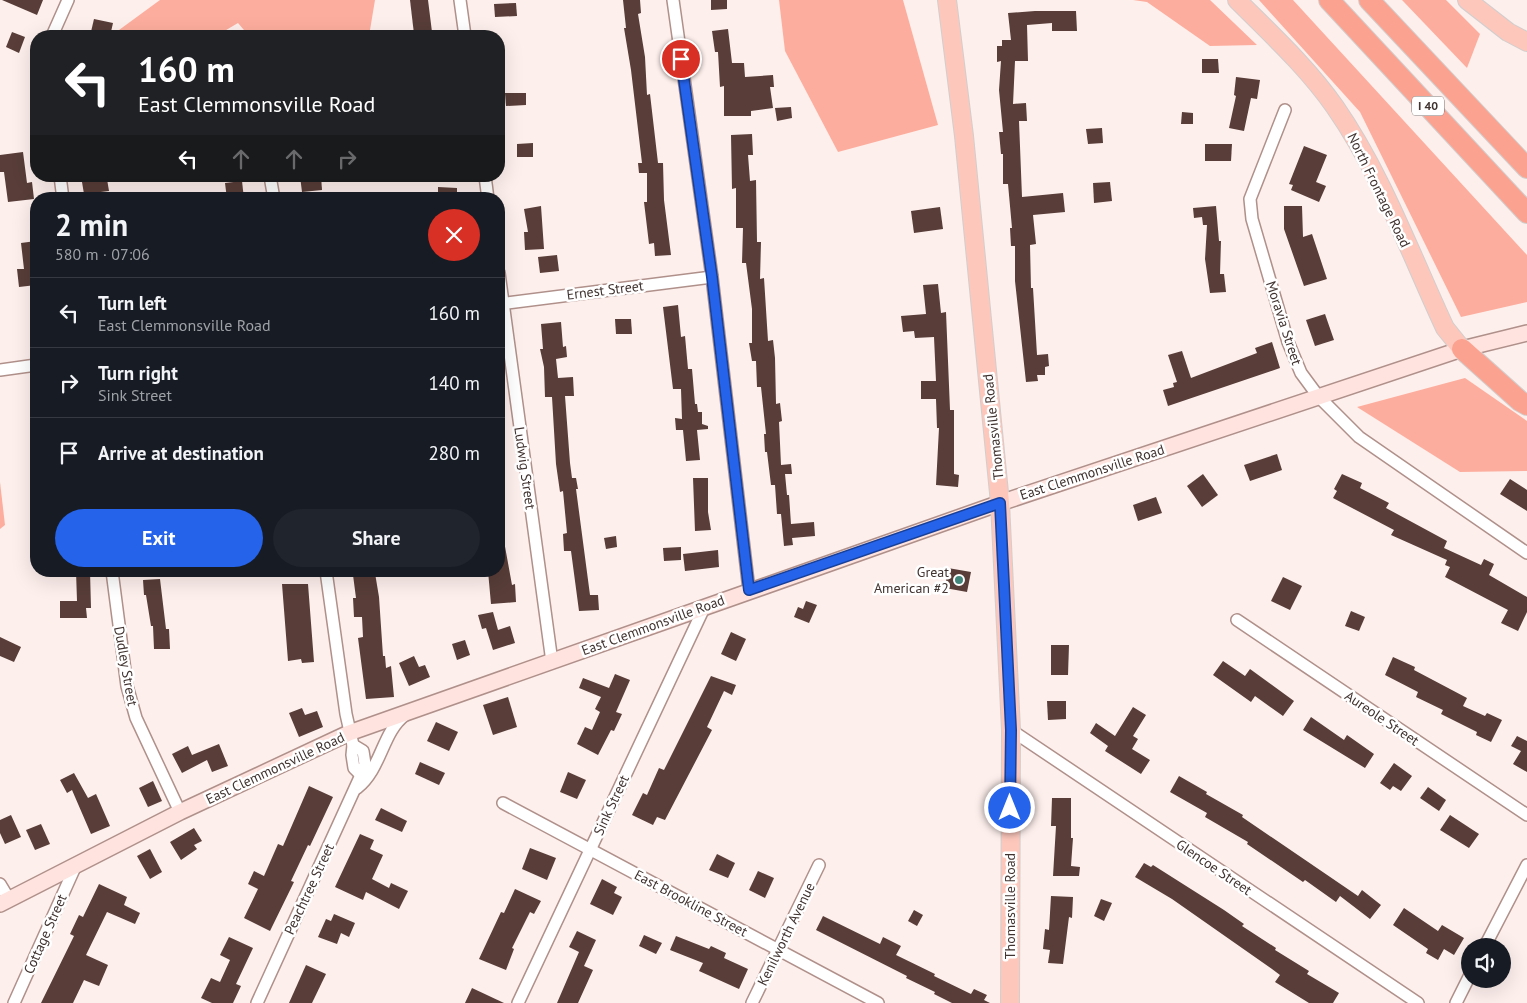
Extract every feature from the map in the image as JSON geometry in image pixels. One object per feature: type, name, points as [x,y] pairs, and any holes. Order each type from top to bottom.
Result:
[{"type":"highway","name":"I 40","points":[[1329,0],[1527,213]]},
{"type":"highway","name":"I 40","points":[[1370,0],[1527,168]]},
{"type":"highway","points":[[1462,349],[1520,401],[1527,405]]},
{"type":"main road","name":"North Frontage Road","points":[[1237,0],[1310,74],[1335,107],[1370,166],[1445,328],[1462,349]]},
{"type":"main road","points":[[1466,0],[1508,32],[1527,42]]},
{"type":"main road","name":"Thomasville Road","points":[[946,1],[958,77],[1000,503],[1011,730],[1010,1003]]},
{"type":"main road","name":"East Clemmonsville Road","points":[[5,902],[180,812],[351,739],[408,712],[704,608],[749,590],[1000,503],[1462,349],[1527,333]]},
{"type":"street","points":[[55,30],[68,0]]},
{"type":"street","points":[[460,0],[464,30]]},
{"type":"street","points":[[673,0],[712,277],[749,590]]},
{"type":"street","name":"Moravia Street","points":[[1285,110],[1250,199],[1252,219],[1288,342],[1301,373],[1318,396],[1359,437],[1527,553]]},
{"type":"street","name":"Ernest Street","points":[[505,303],[712,277]]},
{"type":"street","name":"Ludwig Street","points":[[505,331],[552,662]]},
{"type":"street","points":[[0,370],[30,366]]},
{"type":"street","name":"Dudley Street","points":[[113,577],[128,686],[136,718],[180,812]]},
{"type":"street","name":"Peachtree Street","points":[[257,1003],[365,764],[363,751],[351,739],[327,577]]},
{"type":"street","name":"Sink Street","points":[[518,1003],[704,608]]},
{"type":"street","name":"Aureole Street","points":[[1237,620],[1527,815]]},
{"type":"street","points":[[354,791],[365,782],[374,770],[396,724],[408,712]]},
{"type":"street","name":"Glencoe Street","points":[[1011,730],[1418,1003]]},
{"type":"street","name":"East Brookline Street","points":[[504,803],[878,1003]]},
{"type":"street","name":"Cottage Street","points":[[14,1003],[76,865]]},
{"type":"street","name":"Kenilworth Avenue","points":[[752,1003],[819,865]]},
{"type":"street","points":[[1489,938],[1527,865]]},
{"type":"street","points":[[0,884],[5,902]]},
{"type":"street","points":[[1456,1003],[1464,988]]},
{"type":"shaded area","points":[[160,0],[375,0],[370,30],[244,30],[238,23],[226,30],[119,30]]},
{"type":"shaded area","points":[[779,0],[903,0],[938,125],[838,152],[785,51]]},
{"type":"shaded area","points":[[1133,0],[1210,0],[1257,45],[1210,46],[1147,2]]},
{"type":"shaded area","points":[[1259,0],[1293,0],[1527,255],[1527,302],[1461,317],[1360,112]]},
{"type":"shaded area","points":[[1402,0],[1446,0],[1480,34],[1467,68]]},
{"type":"shaded area","points":[[1465,378],[1527,421],[1527,471],[1460,472],[1357,407]]},
{"type":"shaded area","points":[[0,482],[5,525],[0,529]]},
{"type":"building","points":[[2,0],[43,0],[37,15]]},
{"type":"building","points":[[410,0],[428,0],[432,30],[414,30]]},
{"type":"building","points":[[623,0],[640,0],[641,13],[638,14],[645,57],[647,95],[650,94],[658,163],[663,163],[664,200],[671,255],[655,256],[654,243],[649,244],[644,202],[647,202],[647,173],[639,173],[638,163],[642,163],[624,28],[626,28]]},
{"type":"building","points":[[711,0],[727,0],[727,9],[711,10]]},
{"type":"building","points":[[516,3],[517,16],[495,17],[494,4]]},
{"type":"building","points":[[1076,11],[1077,31],[1052,31],[1052,23],[1027,25],[1028,61],[1015,61],[1013,104],[1026,103],[1027,121],[1019,121],[1022,197],[1063,193],[1065,212],[1033,215],[1036,244],[1030,245],[1031,288],[1033,288],[1037,355],[1048,354],[1049,366],[1045,367],[1045,375],[1037,375],[1038,381],[1026,382],[1015,281],[1015,246],[1011,246],[1010,228],[1012,228],[1008,184],[1003,184],[1003,154],[1001,154],[999,132],[1003,132],[999,90],[1001,61],[997,62],[997,46],[1002,46],[1002,40],[1011,40],[1008,13]]},
{"type":"building","points":[[94,19],[113,23],[111,30],[91,30]]},
{"type":"building","points":[[728,29],[732,63],[744,63],[745,77],[773,75],[774,87],[770,87],[773,108],[751,111],[751,116],[724,116],[724,86],[720,87],[718,52],[715,52],[712,31]]},
{"type":"building","points":[[12,32],[25,37],[19,53],[6,47]]},
{"type":"building","points":[[1202,59],[1218,59],[1219,73],[1202,73]]},
{"type":"building","points":[[1236,77],[1260,80],[1257,99],[1251,98],[1244,131],[1229,128],[1236,96],[1234,95]]},
{"type":"building","points":[[505,93],[526,93],[526,105],[506,106]]},
{"type":"building","points":[[791,107],[792,118],[777,121],[775,108]]},
{"type":"building","points":[[1182,112],[1193,113],[1193,124],[1181,124]]},
{"type":"building","points":[[1102,128],[1103,143],[1088,144],[1086,129]]},
{"type":"building","points":[[752,134],[753,155],[748,155],[750,181],[756,180],[757,242],[761,242],[760,279],[764,278],[768,341],[773,340],[776,404],[780,403],[782,421],[779,422],[781,465],[791,464],[792,474],[785,474],[791,524],[814,522],[815,536],[792,538],[793,545],[784,546],[781,514],[777,514],[775,485],[771,485],[767,452],[765,452],[764,434],[766,434],[761,387],[757,387],[756,361],[752,361],[749,343],[752,343],[752,309],[746,263],[742,263],[743,228],[736,228],[736,188],[732,189],[731,135]]},
{"type":"building","points":[[533,143],[533,157],[517,157],[517,144]]},
{"type":"building","points":[[1205,144],[1232,144],[1231,161],[1205,161]]},
{"type":"building","points":[[1304,146],[1327,155],[1316,182],[1326,186],[1319,202],[1291,190],[1293,185],[1289,184]]},
{"type":"building","points":[[23,152],[27,183],[32,182],[33,192],[30,192],[30,199],[8,202],[4,172],[0,172],[0,155]]},
{"type":"building","points":[[82,182],[108,182],[109,191],[84,192]]},
{"type":"building","points":[[242,182],[243,192],[226,192],[225,183]]},
{"type":"building","points":[[301,182],[321,182],[322,190],[302,192]]},
{"type":"building","points":[[1110,182],[1112,201],[1094,203],[1093,183]]},
{"type":"building","points":[[438,187],[457,188],[457,192],[438,192]]},
{"type":"building","points":[[541,206],[544,249],[525,250],[524,232],[528,232],[524,209]]},
{"type":"building","points":[[1216,206],[1219,241],[1221,241],[1220,274],[1224,274],[1226,292],[1210,293],[1205,259],[1207,225],[1203,225],[1202,217],[1194,218],[1193,208]]},
{"type":"building","points":[[1284,206],[1302,206],[1303,237],[1312,234],[1327,279],[1304,286],[1284,229]]},
{"type":"building","points":[[940,207],[943,229],[914,233],[911,211]]},
{"type":"building","points":[[30,242],[30,286],[19,287],[17,269],[24,269],[21,243]]},
{"type":"building","points":[[557,255],[559,271],[540,273],[538,257]]},
{"type":"building","points":[[938,284],[941,313],[946,312],[950,410],[954,410],[954,474],[959,475],[958,487],[936,485],[939,428],[937,428],[936,399],[921,399],[921,381],[936,381],[934,337],[915,338],[914,331],[903,332],[901,316],[926,314],[923,285]]},
{"type":"building","points":[[678,305],[681,337],[685,336],[688,369],[692,369],[695,404],[697,404],[698,412],[702,412],[702,424],[708,426],[708,429],[697,430],[700,460],[686,461],[683,430],[676,430],[675,418],[682,419],[681,389],[673,389],[663,307]]},
{"type":"building","points":[[1325,314],[1334,340],[1315,346],[1306,320]]},
{"type":"building","points":[[615,319],[631,319],[632,334],[616,334]]},
{"type":"building","points":[[561,322],[563,347],[566,346],[567,357],[556,359],[558,378],[573,377],[574,396],[565,396],[570,463],[572,478],[576,478],[578,489],[576,489],[590,595],[598,595],[599,610],[579,611],[571,551],[564,551],[563,534],[567,533],[563,491],[560,492],[556,464],[552,397],[545,397],[544,367],[540,349],[543,349],[541,324]]},
{"type":"building","points":[[1272,342],[1280,368],[1168,406],[1163,390],[1174,387],[1173,383],[1177,382],[1168,355],[1182,351],[1191,378],[1257,353],[1255,348]]},
{"type":"building","points":[[1277,454],[1282,470],[1250,481],[1244,465]]},
{"type":"building","points":[[1203,474],[1218,495],[1202,507],[1187,486]]},
{"type":"building","points":[[1342,474],[1362,483],[1360,488],[1389,503],[1386,508],[1447,541],[1444,548],[1481,565],[1484,559],[1494,564],[1489,575],[1527,597],[1527,612],[1518,631],[1501,623],[1508,610],[1445,577],[1450,567],[1445,565],[1447,560],[1391,535],[1394,530],[1333,498],[1337,491],[1334,489]]},
{"type":"building","points":[[693,478],[708,478],[708,512],[711,530],[695,531]]},
{"type":"building","points":[[1510,479],[1527,490],[1527,511],[1500,494]]},
{"type":"building","points":[[1156,497],[1162,513],[1138,521],[1133,505]]},
{"type":"building","points":[[616,536],[617,547],[606,549],[604,538]]},
{"type":"building","points":[[505,546],[512,585],[515,584],[516,602],[491,604],[489,577],[505,577]]},
{"type":"building","points":[[681,547],[681,560],[664,561],[663,548]]},
{"type":"building","points":[[718,550],[719,567],[685,571],[683,554]]},
{"type":"building","points":[[948,568],[971,572],[967,592],[945,588]]},
{"type":"building","points":[[76,577],[90,577],[91,608],[86,608],[87,618],[60,618],[60,601],[77,601]]},
{"type":"building","points":[[353,577],[376,577],[383,656],[385,656],[386,668],[391,666],[394,697],[366,699],[358,638],[363,637],[362,617],[354,617],[353,598],[356,598]]},
{"type":"building","points":[[1283,577],[1302,586],[1290,610],[1271,601]]},
{"type":"building","points":[[160,579],[166,629],[169,629],[170,649],[154,649],[153,626],[151,626],[146,595],[144,595],[143,580]]},
{"type":"building","points":[[282,584],[308,584],[314,662],[302,663],[301,659],[288,661]]},
{"type":"building","points":[[806,601],[817,605],[809,623],[794,617],[798,607],[803,609]]},
{"type":"building","points":[[1351,611],[1365,617],[1359,631],[1345,626]]},
{"type":"building","points":[[493,612],[498,630],[510,626],[515,643],[493,650],[486,628],[482,629],[478,615]]},
{"type":"building","points":[[731,632],[746,639],[736,661],[721,654]]},
{"type":"building","points":[[0,637],[21,647],[14,662],[0,656]]},
{"type":"building","points":[[465,640],[470,655],[457,660],[452,644]]},
{"type":"building","points":[[1051,645],[1069,645],[1068,675],[1051,675]]},
{"type":"building","points":[[414,656],[419,667],[425,665],[430,677],[409,686],[399,663]]},
{"type":"building","points":[[1393,657],[1415,667],[1414,670],[1467,698],[1463,706],[1485,716],[1487,713],[1502,720],[1491,742],[1476,735],[1477,732],[1441,714],[1443,710],[1416,697],[1418,692],[1385,675]]},
{"type":"building","points":[[1223,661],[1245,676],[1250,669],[1294,701],[1283,716],[1255,696],[1251,702],[1213,675]]},
{"type":"building","points":[[615,674],[630,680],[616,712],[622,714],[614,731],[611,730],[598,755],[577,744],[585,727],[592,730],[600,712],[595,709],[601,697],[579,688],[583,678],[609,688]]},
{"type":"building","points":[[711,676],[736,685],[732,695],[724,691],[707,727],[712,730],[665,820],[657,817],[653,825],[632,815],[643,793],[647,795],[659,768],[664,770]]},
{"type":"building","points":[[508,697],[517,727],[493,735],[483,705]]},
{"type":"building","points":[[1047,701],[1066,701],[1066,719],[1048,720]]},
{"type":"building","points":[[1133,707],[1146,715],[1133,736],[1138,739],[1132,749],[1150,760],[1141,774],[1105,751],[1108,746],[1090,733],[1096,723],[1115,736]]},
{"type":"building","points":[[302,708],[305,715],[317,711],[323,727],[299,737],[289,713]]},
{"type":"building","points":[[1311,717],[1344,740],[1347,735],[1374,754],[1365,768],[1303,730]]},
{"type":"building","points":[[436,722],[458,732],[449,751],[427,741]]},
{"type":"building","points":[[1517,736],[1527,741],[1527,772],[1513,764],[1521,751],[1511,746]]},
{"type":"building","points":[[219,744],[228,766],[212,772],[207,760],[182,773],[172,754],[188,746],[192,755]]},
{"type":"building","points":[[420,762],[445,773],[439,785],[415,774]]},
{"type":"building","points":[[1394,763],[1412,776],[1401,791],[1393,786],[1390,790],[1380,783]]},
{"type":"building","points":[[568,772],[586,780],[577,799],[560,792]]},
{"type":"building","points":[[74,773],[88,798],[96,794],[110,826],[91,834],[72,790],[67,793],[60,780]]},
{"type":"building","points":[[1179,776],[1243,815],[1242,817],[1358,896],[1362,890],[1381,905],[1370,919],[1340,896],[1336,902],[1305,880],[1303,882],[1247,844],[1248,842],[1205,817],[1207,813],[1170,792]]},
{"type":"building","points":[[153,781],[162,801],[148,807],[139,788]]},
{"type":"building","points":[[309,786],[333,797],[291,881],[294,882],[270,931],[244,918],[258,889],[248,884],[254,871],[264,876],[278,844],[283,846]]},
{"type":"building","points":[[1428,787],[1446,800],[1439,811],[1420,798]]},
{"type":"building","points":[[1052,798],[1071,798],[1071,838],[1073,838],[1071,866],[1080,867],[1079,876],[1053,876],[1056,826],[1051,826]]},
{"type":"building","points":[[381,808],[407,821],[402,832],[375,820]]},
{"type":"building","points":[[11,815],[21,837],[5,844],[0,833],[0,820]]},
{"type":"building","points":[[1450,815],[1479,834],[1469,848],[1440,830]]},
{"type":"building","points":[[41,824],[50,844],[35,850],[26,830]]},
{"type":"building","points":[[194,828],[202,841],[194,845],[197,849],[181,860],[170,842]]},
{"type":"building","points":[[360,834],[374,840],[370,849],[383,855],[372,879],[389,888],[391,883],[408,891],[399,909],[366,892],[363,900],[335,887]]},
{"type":"building","points":[[530,848],[556,858],[547,880],[522,869]]},
{"type":"building","points":[[150,849],[162,872],[150,879],[137,856]]},
{"type":"building","points":[[717,854],[735,863],[728,878],[709,870]]},
{"type":"building","points":[[1144,863],[1151,867],[1153,865],[1224,910],[1244,924],[1242,926],[1276,948],[1275,950],[1309,971],[1307,974],[1339,993],[1333,1003],[1309,1003],[1275,982],[1280,975],[1172,899],[1135,877]]},
{"type":"building","points":[[758,871],[774,878],[765,898],[749,890]]},
{"type":"building","points":[[602,879],[617,887],[614,893],[622,897],[613,915],[590,904]]},
{"type":"building","points":[[99,884],[127,897],[124,905],[140,913],[135,924],[107,912],[86,955],[108,965],[99,986],[84,980],[73,1003],[41,1003],[74,936],[70,934],[79,915],[83,917]]},
{"type":"building","points":[[515,889],[541,901],[534,914],[530,912],[512,948],[514,949],[506,970],[479,959],[501,912],[504,913]]},
{"type":"building","points":[[1051,896],[1073,897],[1072,918],[1069,917],[1063,964],[1048,963],[1050,950],[1043,949],[1045,929],[1049,930]]},
{"type":"building","points":[[1101,899],[1112,903],[1104,921],[1094,916]]},
{"type":"building","points":[[1404,908],[1438,931],[1442,925],[1464,938],[1461,938],[1461,943],[1454,955],[1444,949],[1438,960],[1426,953],[1428,949],[1393,925]]},
{"type":"building","points":[[914,910],[923,915],[917,926],[908,921]]},
{"type":"building","points":[[334,914],[355,923],[349,937],[341,933],[337,944],[318,937],[326,919],[331,921]]},
{"type":"building","points":[[823,916],[880,944],[883,937],[901,946],[896,955],[971,994],[974,989],[987,995],[984,1000],[990,1003],[952,1003],[934,994],[935,992],[906,978],[907,976],[816,930]]},
{"type":"building","points":[[577,931],[596,940],[584,966],[593,970],[578,1003],[557,1003],[579,952],[569,947]]},
{"type":"building","points":[[644,935],[662,943],[656,954],[639,946]]},
{"type":"building","points":[[676,936],[709,949],[711,946],[726,953],[724,958],[748,969],[739,989],[699,971],[703,963],[670,950]]},
{"type":"building","points":[[229,937],[253,948],[236,984],[241,986],[233,1003],[212,1003],[201,998],[211,978],[220,982],[230,960],[220,955]]},
{"type":"building","points":[[306,965],[326,974],[312,1003],[289,1003]]},
{"type":"building","points":[[472,988],[504,1003],[465,1003]]},
{"type":"place","name":"Great American #2","points":[[959,580]]},
{"type":"route","points":[[681,59],[712,277],[749,590],[1000,503],[1011,730],[1010,808]]}]
